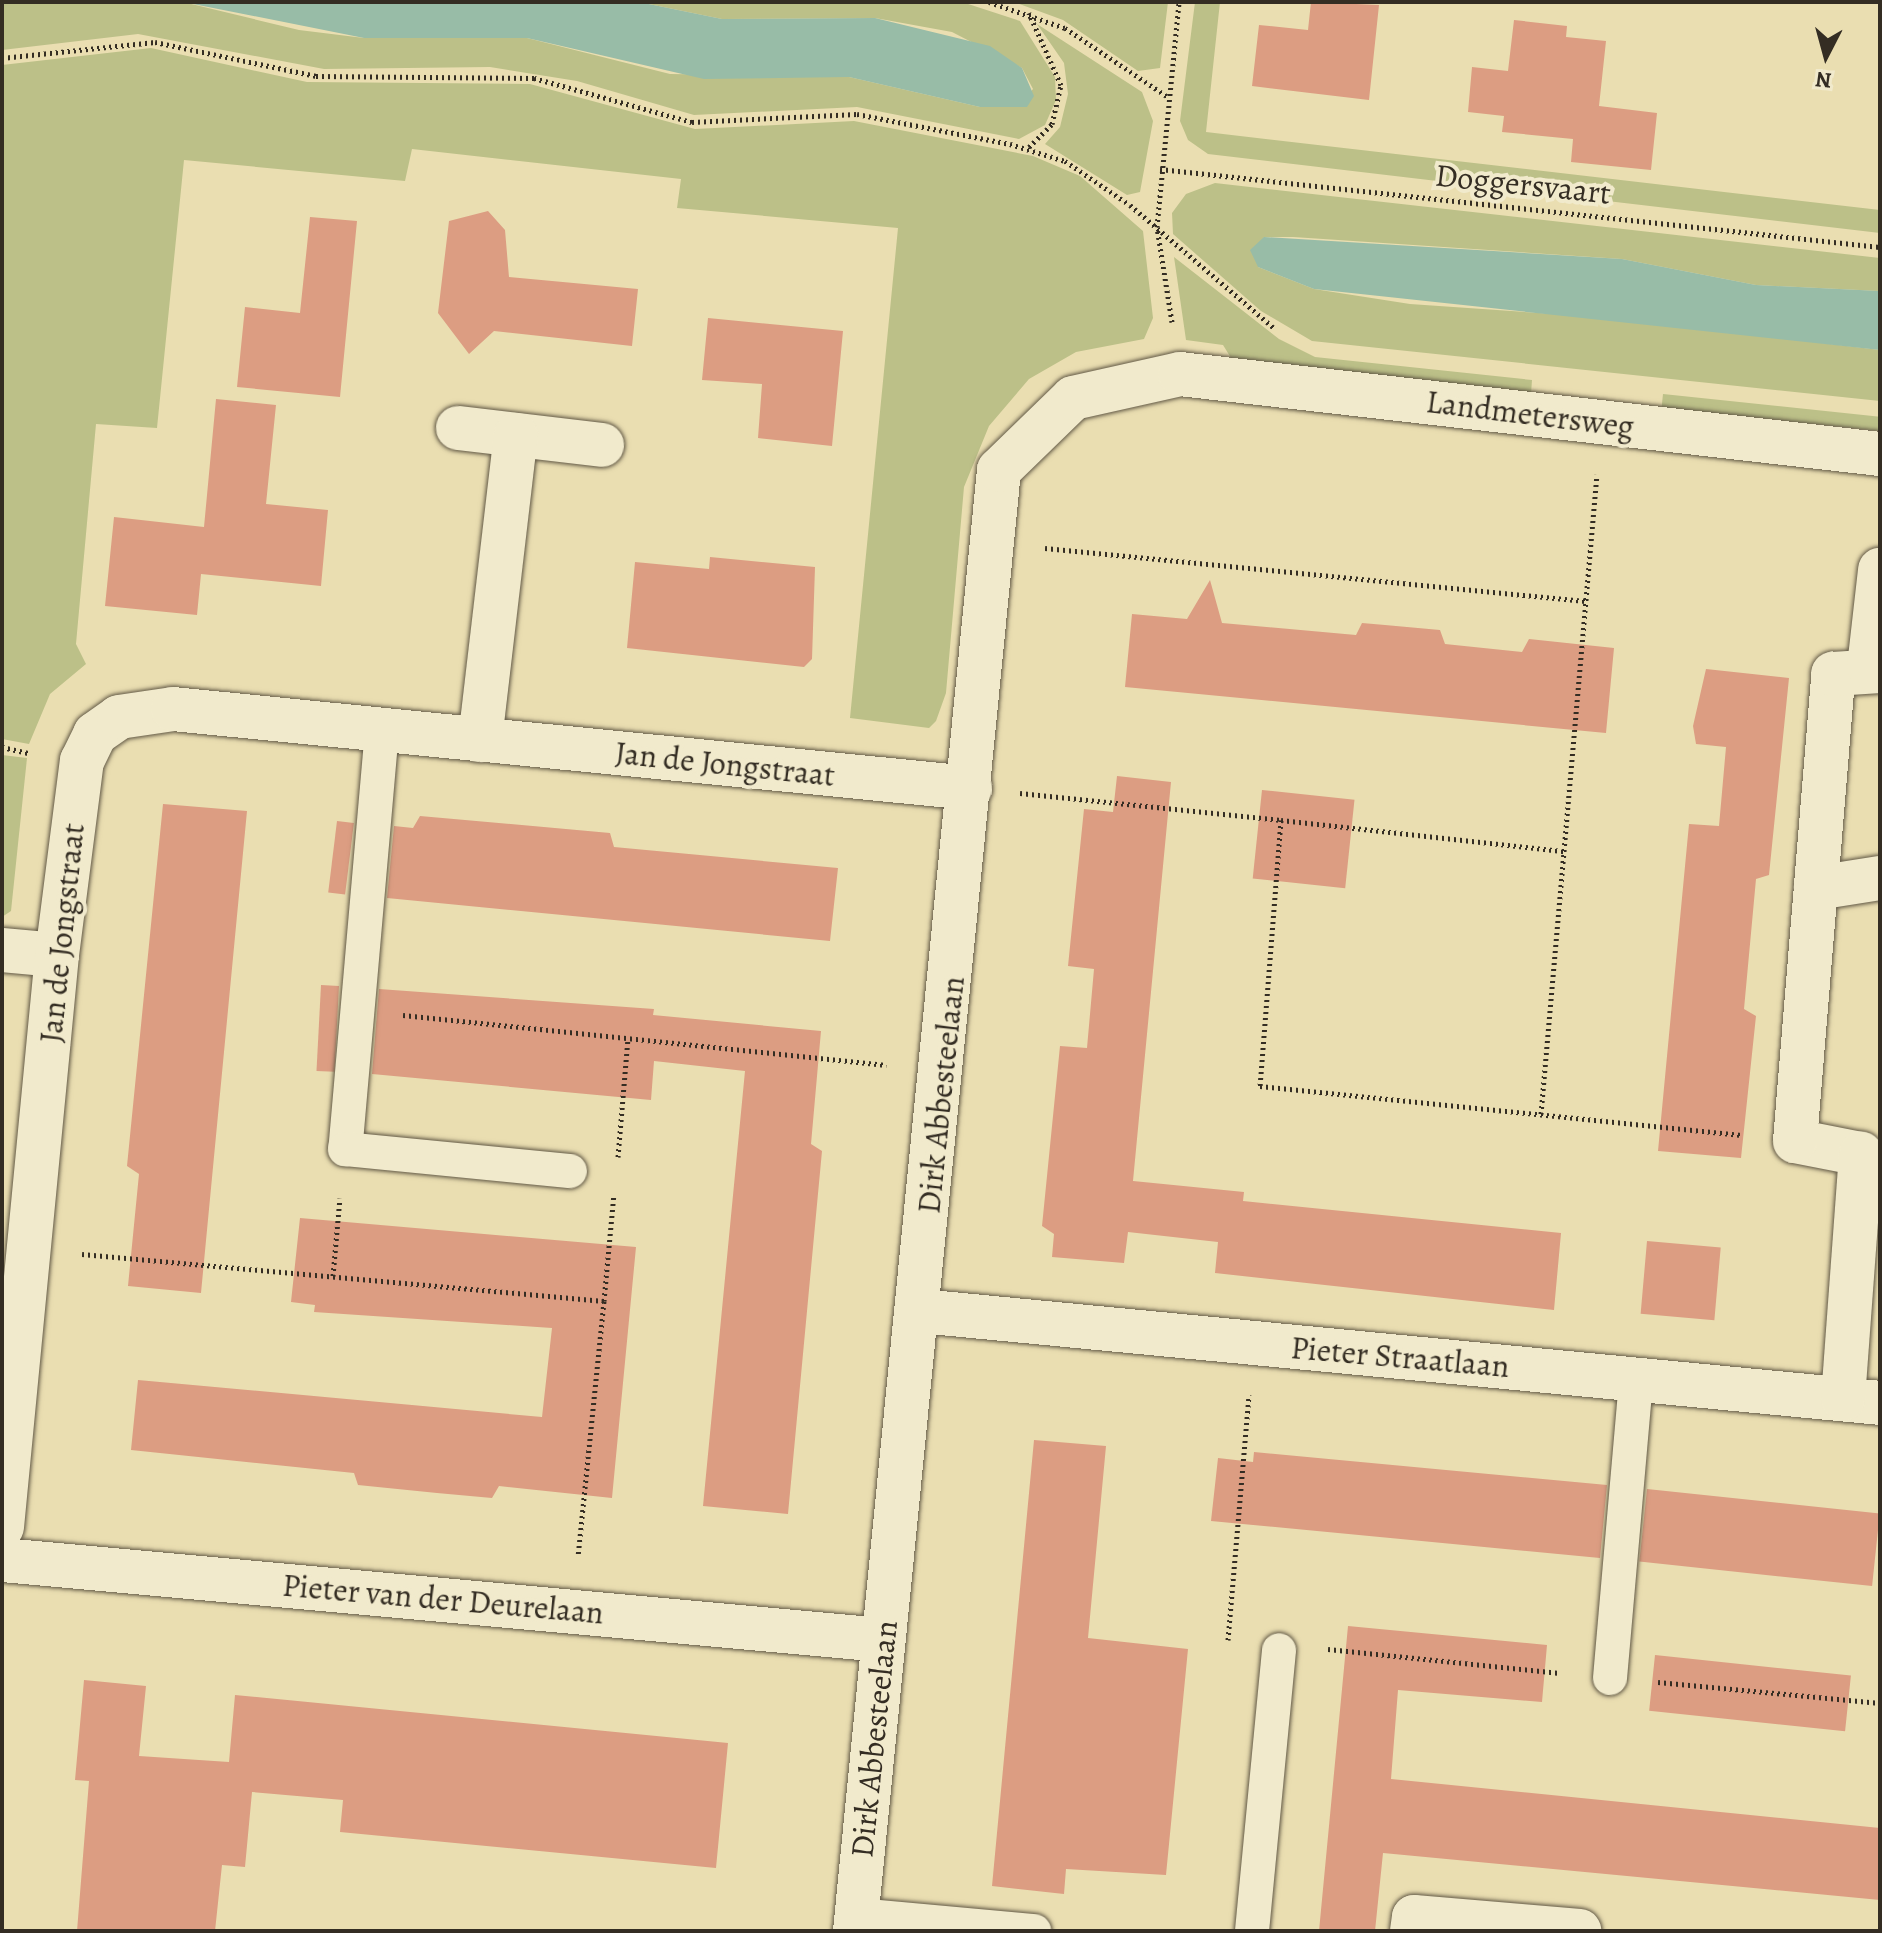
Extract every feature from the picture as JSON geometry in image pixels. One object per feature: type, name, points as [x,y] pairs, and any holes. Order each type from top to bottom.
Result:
[{"type":"street","name":"Landmetersweg","points":[[1180,374],[1880,454]]},
{"type":"street","name":"Dirk Abbesteelaan","points":[[856,1923],[883,1640],[920,1311],[999,470],[1043,422],[1103,386],[1180,374]]},
{"type":"street","points":[[458,428],[602,445]]},
{"type":"street","points":[[480,740],[516,435]]},
{"type":"street","points":[[1861,1401],[1861,1154],[1795,1141],[1833,674],[1874,669],[1880,570]]},
{"type":"street","name":"Jan de Jongstraat","points":[[2,1527],[57,955],[82,761],[95,734],[119,717],[173,709],[970,788]]},
{"type":"street","points":[[1816,888],[1880,878]]},
{"type":"street","points":[[2,950],[57,955]]},
{"type":"street","name":"Pieter Straatlaan","points":[[920,1311],[1861,1401]]},
{"type":"street","name":"Pieter van der Deurelaan","points":[[2,1560],[883,1640]]},
{"type":"street","points":[[1412,1931],[1414,1917],[1579,1931]]},
{"type":"lane","points":[[382,730],[345,1149],[570,1171]]},
{"type":"lane","points":[[1610,1678],[1636,1379]]},
{"type":"lane","points":[[1252,1931],[1279,1650]]},
{"type":"lane","points":[[856,1923],[1034,1931]]},
{"type":"path","points":[[989,2],[1029,13],[1168,97]]},
{"type":"path","points":[[1179,2],[1160,169],[1157,227],[1180,374]]},
{"type":"path","points":[[1028,148],[1052,124],[1061,85],[1029,13]]},
{"type":"path","points":[[2,58],[155,42],[316,76],[497,73],[566,84],[692,122],[857,114],[1028,148],[1065,161],[1157,227]]},
{"type":"path","name":"Doggersvaart","points":[[1160,169],[1880,247]]},
{"type":"path","points":[[1541,1114],[1601,422]]},
{"type":"path","points":[[992,543],[1585,601]]},
{"type":"path","points":[[970,788],[1564,851]]},
{"type":"path","points":[[1281,820],[1260,1086],[1795,1141]]},
{"type":"path","points":[[357,1011],[943,1071]]},
{"type":"path","points":[[333,1276],[345,1149]]},
{"type":"path","points":[[29,1250],[604,1301],[572,1611]]},
{"type":"path","points":[[1253,1343],[1227,1646],[1279,1650]]},
{"type":"green space","points":[[2,2],[183,2],[299,30],[364,38],[527,38],[670,74],[849,77],[980,107],[1018,106],[1033,89],[1022,68],[952,32],[875,18],[722,19],[639,2],[962,2],[1020,21],[1055,77],[1056,100],[1045,125],[1019,139],[857,107],[694,115],[577,81],[490,67],[324,69],[138,34],[2,50]]},
{"type":"green space","points":[[1014,2],[1168,2],[1160,68],[1138,71],[1063,20]]},
{"type":"green space","points":[[1195,2],[1220,2],[1206,132],[1880,210],[1880,233],[1208,154],[1188,140],[1180,121]]},
{"type":"green space","points":[[1037,24],[1142,92],[1153,121],[1140,192],[1127,195],[1045,144],[1060,127],[1068,94],[1064,63]]},
{"type":"green space","points":[[151,48],[307,82],[530,84],[695,129],[854,121],[1033,156],[1080,176],[1143,231],[1153,318],[1144,339],[1076,352],[1029,379],[989,426],[964,487],[946,693],[936,721],[929,728],[850,718],[898,228],[677,208],[681,179],[412,149],[405,181],[184,160],[157,428],[96,424],[76,644],[86,664],[50,694],[29,744],[2,739],[2,65]]},
{"type":"green space","points":[[1215,183],[1880,258],[1880,291],[1756,285],[1622,259],[1293,237],[1264,237],[1258,267],[1314,289],[1410,304],[1612,318],[1880,350],[1880,401],[1312,341],[1261,311],[1173,234],[1172,213],[1186,194]]},
{"type":"green space","points":[[1174,257],[1279,339],[1315,357],[1532,380],[1531,394],[1236,366],[1223,345],[1186,340]]},
{"type":"green space","points":[[1663,394],[1880,417],[1878,431],[1662,408]]},
{"type":"green space","points":[[2,755],[27,758],[11,911],[2,917]]},
{"type":"shaded area","points":[[183,2],[639,2],[722,19],[875,18],[990,46],[1022,68],[1034,96],[1027,107],[980,107],[849,77],[704,79],[527,38],[364,38]]},
{"type":"shaded area","points":[[1264,237],[1622,259],[1756,285],[1880,291],[1880,350],[1314,289],[1258,267],[1250,250]]},
{"type":"building","points":[[1311,2],[1379,5],[1369,100],[1252,86],[1259,25],[1308,30]]},
{"type":"building","points":[[1514,20],[1567,26],[1566,37],[1606,41],[1599,106],[1657,113],[1651,170],[1571,162],[1573,139],[1502,132],[1504,116],[1468,112],[1472,67],[1508,71]]},
{"type":"building","points":[[488,211],[505,230],[509,277],[638,289],[632,346],[494,331],[469,354],[438,313],[449,221]]},
{"type":"building","points":[[310,217],[357,221],[340,397],[237,387],[245,307],[300,313]]},
{"type":"building","points":[[708,318],[843,331],[832,446],[758,438],[762,384],[702,380]]},
{"type":"building","points":[[216,399],[276,405],[266,504],[328,510],[321,586],[201,574],[197,615],[105,606],[114,517],[204,527]]},
{"type":"building","points":[[710,557],[815,567],[812,659],[804,667],[627,648],[635,562],[709,569]]},
{"type":"building","points":[[1210,580],[1222,623],[1356,635],[1362,623],[1440,630],[1445,644],[1522,652],[1529,639],[1614,648],[1606,733],[1125,687],[1132,614],[1187,619]]},
{"type":"building","points":[[1706,669],[1789,678],[1769,875],[1756,879],[1744,1009],[1756,1016],[1741,1158],[1658,1151],[1689,824],[1719,826],[1726,747],[1696,744],[1693,726]]},
{"type":"building","points":[[1117,776],[1171,782],[1133,1181],[1244,1192],[1243,1201],[1561,1233],[1554,1310],[1215,1273],[1218,1242],[1128,1232],[1124,1263],[1052,1257],[1054,1234],[1042,1226],[1060,1046],[1087,1048],[1094,969],[1068,966],[1084,809],[1113,812]]},
{"type":"building","points":[[1262,790],[1354,800],[1345,888],[1253,879]]},
{"type":"building","points":[[163,804],[247,811],[201,1293],[128,1286],[139,1174],[127,1166]]},
{"type":"building","points":[[420,816],[610,833],[614,847],[838,868],[830,941],[387,898],[394,826],[413,828]]},
{"type":"building","points":[[337,821],[354,823],[345,895],[328,892]]},
{"type":"building","points":[[321,985],[339,986],[334,1072],[316,1071]]},
{"type":"building","points":[[379,989],[654,1009],[653,1015],[821,1031],[811,1144],[822,1151],[788,1514],[703,1506],[745,1071],[654,1061],[651,1100],[372,1074]]},
{"type":"building","points":[[300,1218],[636,1247],[612,1498],[499,1486],[492,1498],[437,1493],[358,1485],[354,1473],[131,1450],[138,1380],[542,1417],[552,1328],[314,1312],[315,1305],[291,1302]]},
{"type":"building","points":[[1647,1241],[1721,1247],[1714,1320],[1641,1314]]},
{"type":"building","points":[[1034,1440],[1106,1446],[1088,1638],[1188,1649],[1166,1875],[1066,1869],[1064,1894],[992,1886]]},
{"type":"building","points":[[1254,1452],[1607,1485],[1600,1558],[1211,1521],[1218,1458],[1253,1462]]},
{"type":"building","points":[[1647,1489],[1880,1513],[1872,1586],[1639,1562]]},
{"type":"building","points":[[1348,1626],[1547,1645],[1542,1702],[1398,1690],[1391,1779],[1880,1828],[1880,1900],[1383,1853],[1375,1931],[1319,1931]]},
{"type":"building","points":[[1655,1655],[1851,1676],[1845,1731],[1649,1711]]},
{"type":"building","points":[[84,1680],[146,1686],[139,1756],[229,1762],[235,1695],[728,1743],[716,1868],[340,1832],[343,1800],[252,1792],[245,1867],[222,1865],[215,1931],[77,1931],[89,1781],[75,1780]]}]
